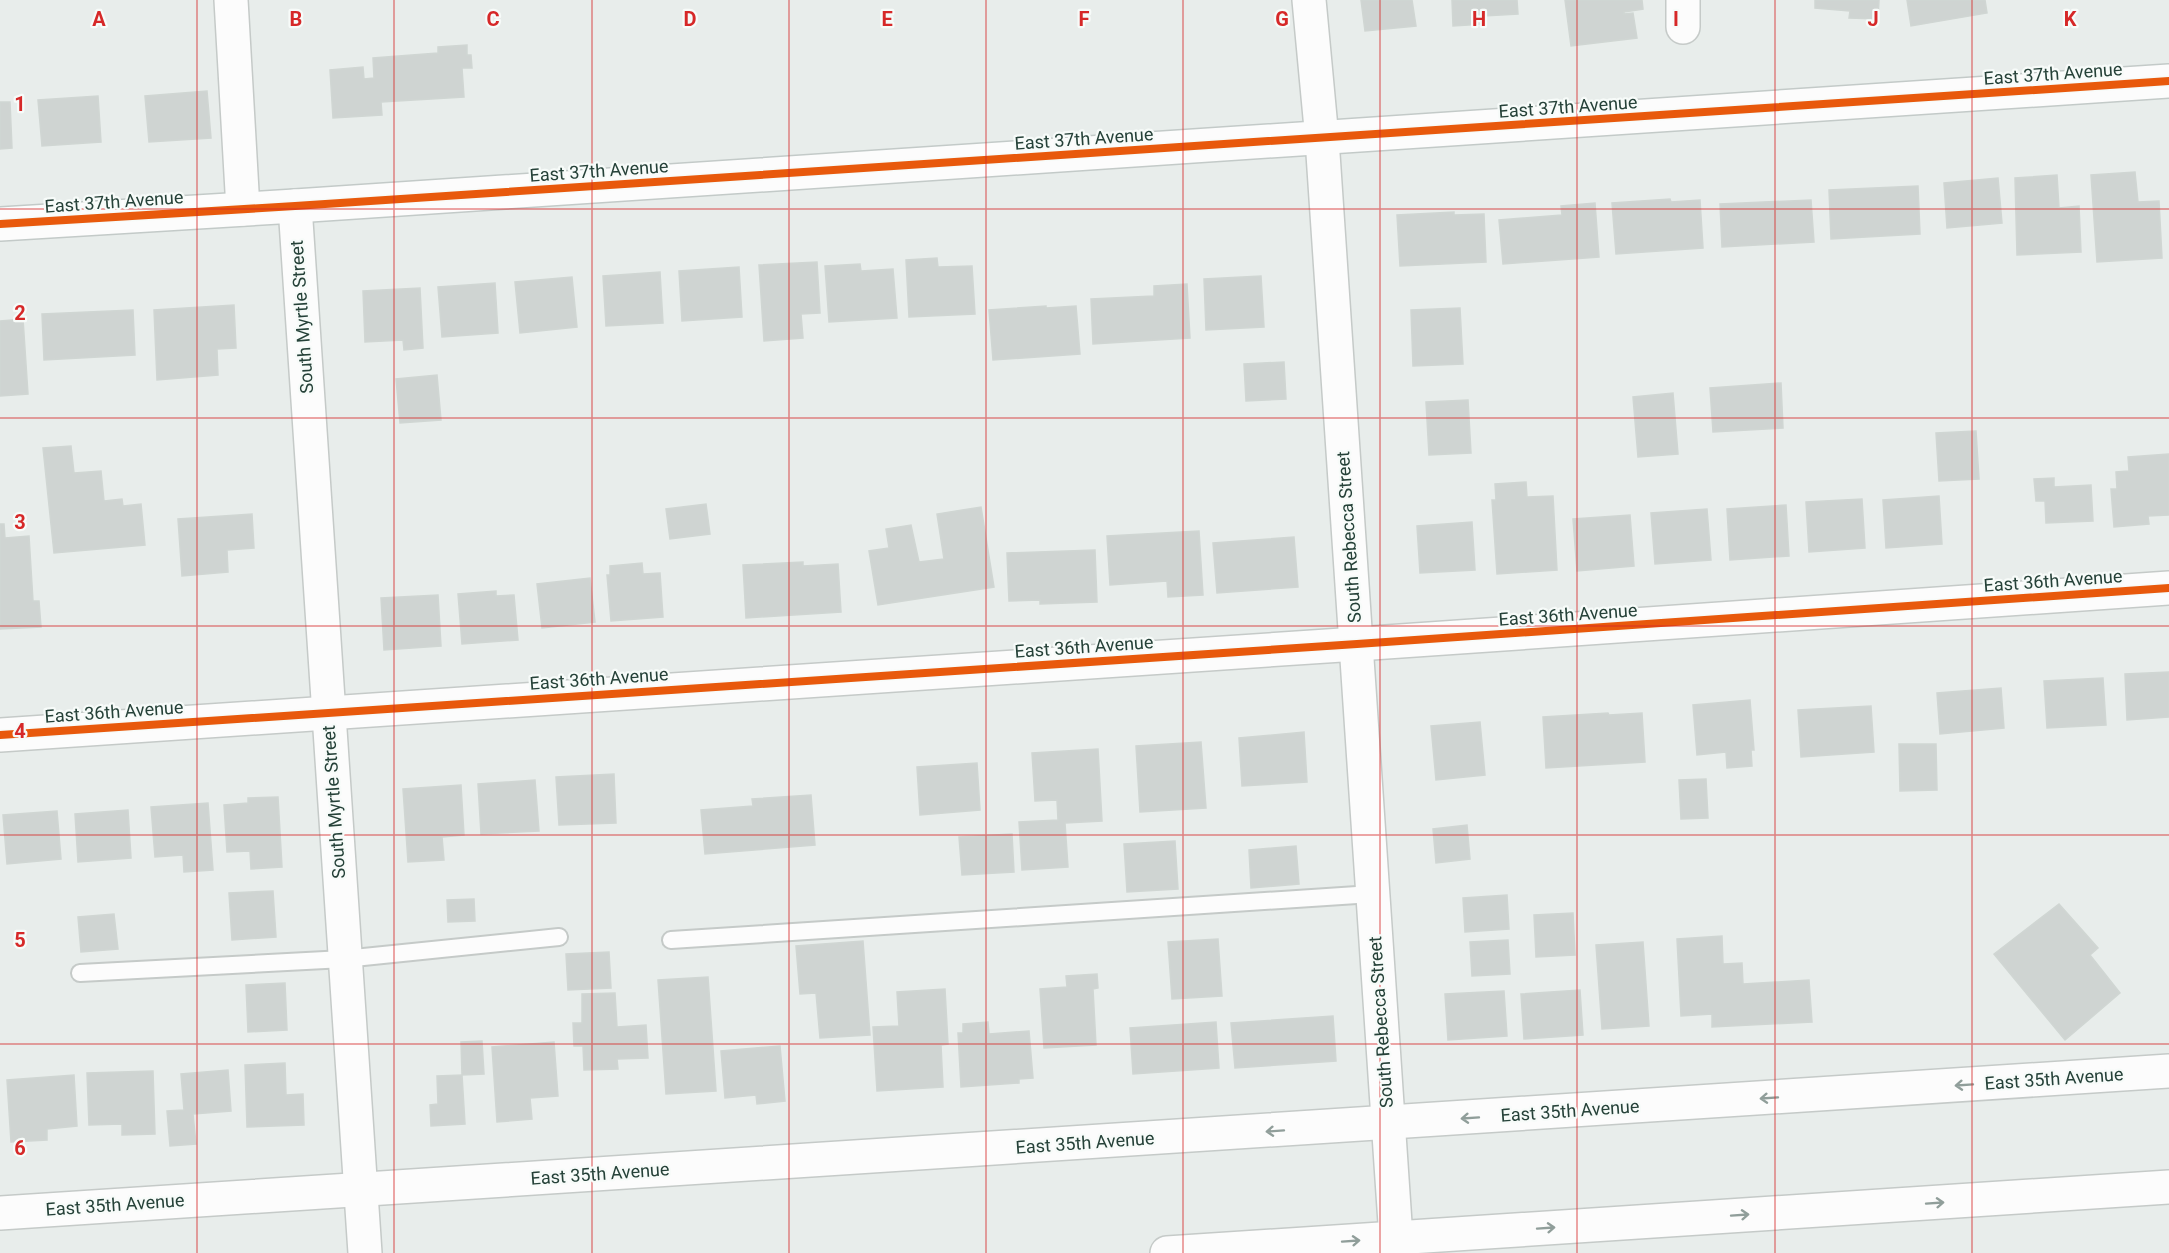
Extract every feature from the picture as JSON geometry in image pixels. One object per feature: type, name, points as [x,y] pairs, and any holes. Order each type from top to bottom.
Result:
[{"type":"street","points":[[231,0],[243,209]]},
{"type":"street","name":"South Rebecca Street","points":[[1310,0],[1322,139],[1357,644],[1396,1245]]},
{"type":"street","name":"East 37th Avenue","points":[[0,224],[1322,139],[2169,81]]},
{"type":"street","name":"South Myrtle Street","points":[[295,206],[365,1253]]},
{"type":"street","name":"East 36th Avenue","points":[[0,735],[2169,588]]},
{"type":"street","name":"East 35th Avenue","points":[[0,1213],[1387,1124],[2169,1071]]},
{"type":"street","points":[[1167,1253],[1396,1245],[2169,1187]]},
{"type":"lane","points":[[671,940],[1372,894]]},
{"type":"lane","points":[[80,973],[344,959],[559,937]]},
{"type":"building","points":[[1361,0],[1412,0],[1416,26],[1365,31]]},
{"type":"building","points":[[1452,0],[1517,0],[1518,14],[1483,16],[1484,24],[1453,26]]},
{"type":"building","points":[[1565,0],[1642,0],[1643,9],[1624,12],[1624,14],[1633,13],[1637,38],[1571,46]]},
{"type":"building","points":[[1815,0],[1879,0],[1878,19],[1849,18],[1850,11],[1815,8]]},
{"type":"building","points":[[1907,0],[1985,0],[1987,13],[1911,26]]},
{"type":"building","points":[[467,45],[467,55],[471,55],[472,68],[462,68],[464,97],[381,102],[382,115],[333,118],[330,70],[363,67],[364,79],[374,78],[373,58],[438,53],[438,47]]},
{"type":"building","points":[[207,91],[211,138],[149,142],[145,96]]},
{"type":"building","points":[[98,96],[101,142],[42,146],[38,100]]},
{"type":"building","points":[[0,102],[10,102],[12,148],[0,149]]},
{"type":"building","points":[[2135,172],[2138,202],[2159,201],[2162,258],[2097,262],[2091,175]]},
{"type":"building","points":[[2057,175],[2059,208],[2079,206],[2081,252],[2017,255],[2015,178]]},
{"type":"building","points":[[1998,178],[2002,223],[1947,228],[1944,183]]},
{"type":"building","points":[[1918,186],[1920,234],[1831,239],[1829,190]]},
{"type":"building","points":[[1670,199],[1671,202],[1700,200],[1703,248],[1616,254],[1612,203]]},
{"type":"building","points":[[1811,200],[1814,242],[1722,247],[1720,204]]},
{"type":"building","points":[[1595,203],[1599,257],[1503,264],[1499,220],[1562,215],[1561,206]]},
{"type":"building","points":[[1454,212],[1454,215],[1484,214],[1486,262],[1400,266],[1397,215]]},
{"type":"building","points":[[937,258],[938,267],[972,266],[975,314],[909,317],[906,260]]},
{"type":"building","points":[[817,262],[820,313],[801,314],[803,338],[764,341],[759,265]]},
{"type":"building","points":[[860,264],[861,271],[893,269],[897,318],[829,322],[825,266]]},
{"type":"building","points":[[739,267],[742,317],[682,321],[679,271]]},
{"type":"building","points":[[660,272],[663,323],[606,326],[603,276]]},
{"type":"building","points":[[1261,276],[1264,327],[1206,330],[1204,279]]},
{"type":"building","points":[[572,277],[577,327],[520,333],[515,282]]},
{"type":"building","points":[[495,283],[498,333],[442,337],[438,287]]},
{"type":"building","points":[[1187,284],[1190,338],[1093,344],[1091,299],[1154,296],[1154,286]]},
{"type":"building","points":[[420,288],[423,348],[404,350],[403,340],[365,342],[363,291]]},
{"type":"building","points":[[234,305],[236,348],[217,349],[218,375],[157,380],[154,310]]},
{"type":"building","points":[[1046,306],[1046,308],[1076,306],[1080,354],[993,360],[989,310]]},
{"type":"building","points":[[1460,308],[1463,364],[1413,366],[1411,310]]},
{"type":"building","points":[[133,310],[135,355],[44,360],[42,314]]},
{"type":"building","points":[[23,319],[28,394],[0,396],[0,321]]},
{"type":"building","points":[[1284,362],[1286,399],[1246,401],[1244,364]]},
{"type":"building","points":[[437,375],[441,420],[400,423],[396,379]]},
{"type":"building","points":[[1781,383],[1783,428],[1713,432],[1710,388]]},
{"type":"building","points":[[1673,393],[1678,454],[1638,457],[1633,397]]},
{"type":"building","points":[[1468,400],[1471,453],[1429,455],[1426,402]]},
{"type":"building","points":[[1976,431],[1979,479],[1939,481],[1936,433]]},
{"type":"building","points":[[71,446],[74,473],[101,471],[104,501],[122,499],[123,506],[141,504],[145,545],[54,553],[43,448]]},
{"type":"building","points":[[2169,454],[2169,515],[2148,516],[2149,524],[2114,527],[2111,489],[2117,489],[2116,472],[2129,471],[2128,457]]},
{"type":"building","points":[[2054,478],[2054,487],[2091,485],[2093,521],[2046,523],[2045,501],[2036,501],[2034,479]]},
{"type":"building","points":[[1526,482],[1527,497],[1553,496],[1557,570],[1497,574],[1492,500],[1496,500],[1495,484]]},
{"type":"building","points":[[1939,496],[1942,544],[1886,548],[1883,500]]},
{"type":"building","points":[[1862,499],[1865,548],[1809,552],[1806,502]]},
{"type":"building","points":[[706,504],[710,534],[670,539],[666,509]]},
{"type":"building","points":[[1786,505],[1789,556],[1730,560],[1727,509]]},
{"type":"building","points":[[981,507],[994,587],[878,605],[869,551],[889,548],[886,529],[911,525],[919,562],[944,559],[937,514]]},
{"type":"building","points":[[1707,509],[1711,560],[1655,564],[1651,513]]},
{"type":"building","points":[[252,514],[254,548],[227,550],[228,572],[182,576],[178,519]]},
{"type":"building","points":[[1630,515],[1634,566],[1577,571],[1573,519]]},
{"type":"building","points":[[1472,522],[1475,570],[1420,573],[1417,526]]},
{"type":"building","points":[[0,524],[4,524],[5,538],[29,536],[33,601],[39,601],[41,627],[0,629]]},
{"type":"building","points":[[1199,531],[1203,595],[1168,597],[1167,581],[1110,585],[1107,536]]},
{"type":"building","points":[[1294,537],[1298,587],[1217,593],[1213,543]]},
{"type":"building","points":[[1095,550],[1097,602],[1040,604],[1040,600],[1009,601],[1007,553]]},
{"type":"building","points":[[803,562],[803,566],[838,564],[841,612],[746,618],[743,565]]},
{"type":"building","points":[[642,563],[643,574],[660,573],[663,617],[611,621],[607,575],[610,575],[610,566]]},
{"type":"building","points":[[590,578],[595,622],[542,628],[537,584]]},
{"type":"building","points":[[496,591],[496,596],[514,595],[518,640],[462,644],[458,594]]},
{"type":"building","points":[[438,595],[441,646],[384,650],[381,598]]},
{"type":"building","points":[[2169,672],[2169,717],[2127,720],[2125,674]]},
{"type":"building","points":[[2103,678],[2106,725],[2047,728],[2044,681]]},
{"type":"building","points":[[2001,688],[2004,728],[1940,734],[1937,693]]},
{"type":"building","points":[[1750,700],[1754,750],[1751,750],[1752,766],[1727,768],[1726,752],[1697,755],[1693,705]]},
{"type":"building","points":[[1871,706],[1874,752],[1801,757],[1798,710]]},
{"type":"building","points":[[1608,713],[1609,715],[1642,713],[1645,762],[1546,768],[1543,717]]},
{"type":"building","points":[[1480,722],[1485,775],[1436,780],[1431,726]]},
{"type":"building","points":[[1304,732],[1307,782],[1242,786],[1239,738]]},
{"type":"building","points":[[1201,742],[1206,808],[1140,812],[1136,746]]},
{"type":"building","points":[[1899,744],[1936,744],[1937,790],[1900,791]]},
{"type":"building","points":[[1098,749],[1102,821],[1065,823],[1068,867],[1022,870],[1019,822],[1058,820],[1057,800],[1035,801],[1032,753]]},
{"type":"building","points":[[977,763],[980,810],[920,815],[917,767]]},
{"type":"building","points":[[614,774],[616,823],[559,825],[556,777]]},
{"type":"building","points":[[1706,779],[1708,818],[1681,819],[1679,780]]},
{"type":"building","points":[[535,780],[539,831],[481,834],[478,784]]},
{"type":"building","points":[[461,785],[464,835],[442,837],[444,860],[408,862],[403,789]]},
{"type":"building","points":[[811,795],[815,845],[705,854],[701,810],[753,806],[752,799]]},
{"type":"building","points":[[278,797],[282,867],[251,869],[250,851],[227,852],[224,805],[248,803],[248,798]]},
{"type":"building","points":[[208,803],[213,870],[184,872],[183,855],[155,857],[151,807]]},
{"type":"building","points":[[128,810],[131,858],[78,862],[75,814]]},
{"type":"building","points":[[57,811],[61,859],[7,864],[3,815]]},
{"type":"building","points":[[1467,825],[1470,859],[1436,863],[1433,829]]},
{"type":"building","points":[[1012,834],[1014,872],[962,875],[959,837]]},
{"type":"building","points":[[1175,841],[1178,889],[1127,892],[1124,844]]},
{"type":"building","points":[[1296,846],[1299,884],[1251,888],[1249,850]]},
{"type":"building","points":[[273,891],[276,937],[232,940],[229,893]]},
{"type":"building","points":[[1507,895],[1509,929],[1465,932],[1463,898]]},
{"type":"building","points":[[474,899],[475,921],[448,922],[447,900]]},
{"type":"building","points":[[2059,904],[2098,948],[2090,955],[2120,993],[2065,1040],[1994,954]]},
{"type":"building","points":[[1573,913],[1575,955],[1536,957],[1534,915]]},
{"type":"building","points":[[114,914],[118,949],[81,952],[78,917]]},
{"type":"building","points":[[1722,936],[1723,964],[1742,963],[1743,984],[1809,980],[1812,1022],[1712,1027],[1712,1014],[1681,1016],[1677,939]]},
{"type":"building","points":[[1218,939],[1222,996],[1172,999],[1168,942]]},
{"type":"building","points":[[1508,940],[1510,974],[1472,976],[1470,942]]},
{"type":"building","points":[[863,941],[870,1035],[820,1038],[816,993],[800,994],[796,946]]},
{"type":"building","points":[[1643,942],[1649,1026],[1602,1029],[1596,945]]},
{"type":"building","points":[[609,952],[611,988],[568,990],[566,954]]},
{"type":"building","points":[[1097,974],[1098,988],[1093,989],[1096,1045],[1044,1048],[1040,989],[1067,987],[1066,976]]},
{"type":"building","points":[[708,977],[716,1091],[666,1094],[658,980]]},
{"type":"building","points":[[285,983],[287,1030],[248,1032],[246,985]]},
{"type":"building","points":[[945,989],[948,1044],[941,1045],[943,1087],[877,1091],[873,1027],[899,1026],[897,992]]},
{"type":"building","points":[[1580,990],[1583,1035],[1524,1039],[1521,994]]},
{"type":"building","points":[[1504,991],[1507,1036],[1448,1040],[1445,994]]},
{"type":"building","points":[[615,993],[617,1027],[646,1025],[648,1058],[617,1059],[618,1069],[584,1070],[583,1046],[574,1046],[573,1023],[582,1023],[582,994]]},
{"type":"building","points":[[1333,1016],[1336,1061],[1235,1068],[1231,1023]]},
{"type":"building","points":[[988,1022],[989,1034],[1029,1031],[1033,1078],[1019,1079],[1019,1083],[961,1087],[958,1033],[963,1033],[963,1024]]},
{"type":"building","points":[[1216,1022],[1219,1068],[1133,1074],[1130,1028]]},
{"type":"building","points":[[482,1041],[484,1074],[462,1075],[461,1042]]},
{"type":"building","points":[[554,1042],[558,1096],[530,1098],[532,1119],[497,1122],[492,1047]]},
{"type":"building","points":[[780,1046],[785,1101],[757,1104],[756,1095],[725,1098],[721,1051]]},
{"type":"building","points":[[285,1063],[286,1095],[303,1094],[304,1125],[247,1127],[245,1065]]},
{"type":"building","points":[[228,1070],[231,1111],[193,1114],[196,1144],[170,1146],[167,1111],[184,1110],[181,1074]]},
{"type":"building","points":[[153,1071],[155,1134],[122,1135],[122,1124],[89,1125],[87,1073]]},
{"type":"building","points":[[74,1075],[77,1126],[47,1129],[47,1140],[11,1142],[7,1080]]},
{"type":"building","points":[[462,1075],[465,1124],[431,1126],[430,1105],[438,1104],[437,1076]]},
{"type":"cycle path","points":[[0,224],[2169,81]]},
{"type":"cycle path","points":[[0,735],[2169,588]]}]
